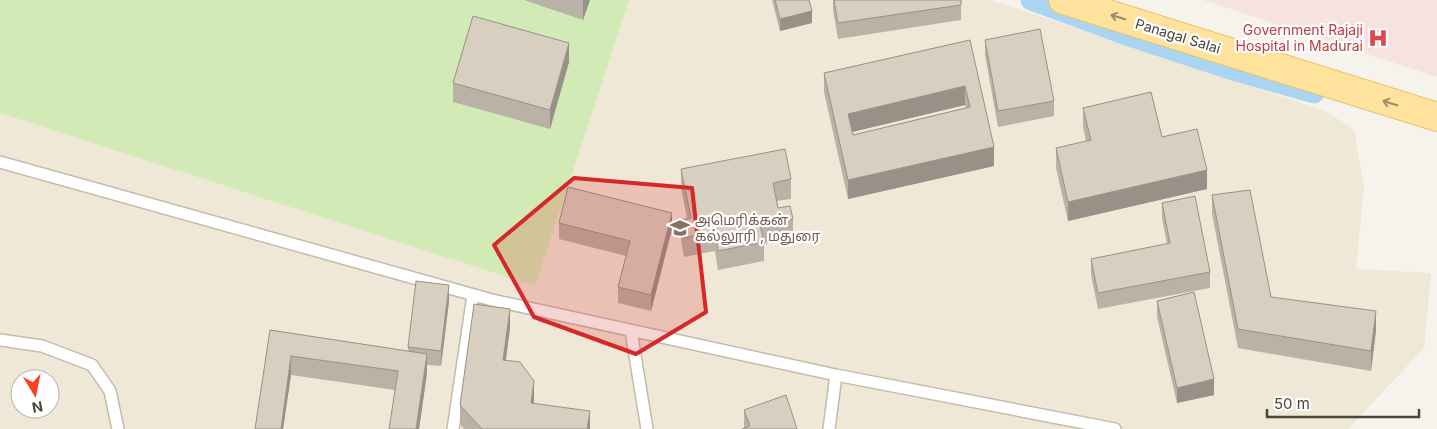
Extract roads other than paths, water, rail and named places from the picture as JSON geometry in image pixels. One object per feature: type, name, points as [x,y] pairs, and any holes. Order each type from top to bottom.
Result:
[{"type":"main road","name":"Panagal Salai","points":[[1063,0],[1437,117]]},
{"type":"lane","points":[[0,162],[492,300],[836,376],[1115,429]]},
{"type":"lane","points":[[453,429],[473,295]]},
{"type":"lane","points":[[631,331],[647,429]]},
{"type":"lane","points":[[0,340],[42,346],[92,365],[110,391],[118,429]]},
{"type":"lane","points":[[828,429],[836,376]]},
{"type":"waterway","points":[[1031,0],[1121,33],[1233,70],[1314,93]]},
{"type":"place","name":"Government Rajaji Hospital in Madurai","points":[[1378,38]]},
{"type":"place","name":"அமெரிக்கன் கல்லூரி , மதுரை","points":[[680,228]]}]
